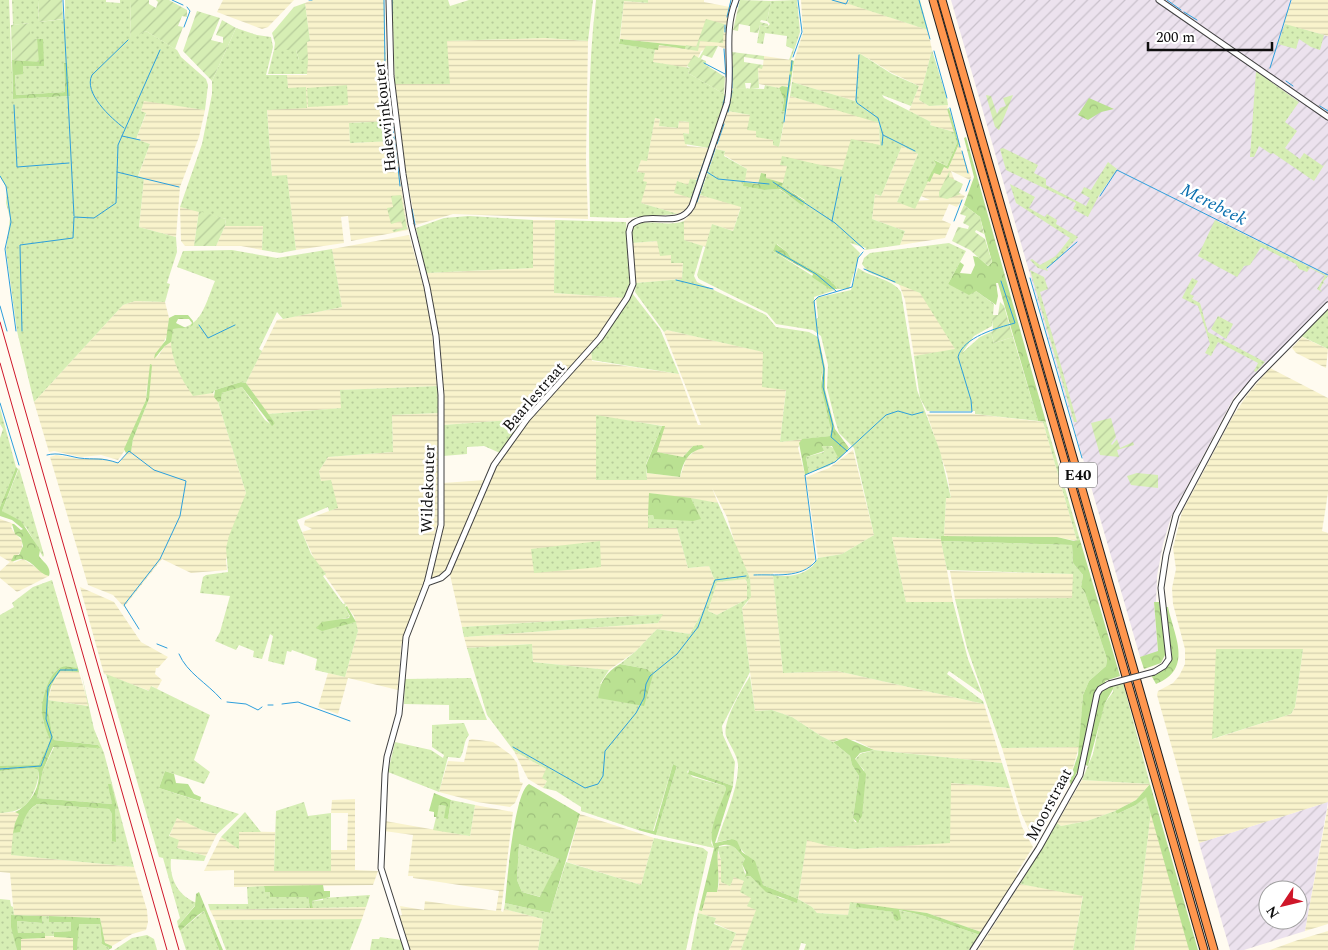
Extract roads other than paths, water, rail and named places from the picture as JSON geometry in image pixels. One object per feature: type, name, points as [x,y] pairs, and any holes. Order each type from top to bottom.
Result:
[{"type":"highway","name":"E40","points":[[933,0],[1204,950]]},
{"type":"highway","name":"E40","points":[[942,0],[1214,950]]},
{"type":"street","name":"Halewijnkouter","points":[[389,0],[391,76],[402,174],[412,230]]},
{"type":"street","name":"Baarlestraat","points":[[427,583],[441,578],[448,572],[486,480],[515,434],[600,338],[628,298],[633,284],[629,232],[631,225],[638,221],[672,220],[683,217],[692,206],[727,103],[729,89],[729,26],[736,0]]},
{"type":"street","points":[[1159,0],[1328,117]]},
{"type":"street","name":"Wildekouter","points":[[407,950],[381,868],[385,774],[399,714],[406,637],[427,583],[441,525],[441,395],[436,336],[427,287],[412,230]]},
{"type":"street","name":"Moorstraat","points":[[973,950],[1039,848],[1080,775],[1097,694],[1100,689],[1109,684],[1154,672],[1164,666],[1169,659],[1161,598],[1161,580],[1167,549],[1176,516],[1229,414],[1243,392],[1328,305]]},
{"type":"waterway","points":[[63,0],[74,216]]},
{"type":"waterway","points":[[172,0],[183,5]]},
{"type":"waterway","points":[[384,0],[385,65]]},
{"type":"waterway","points":[[392,0],[392,17]]},
{"type":"waterway","points":[[727,17],[731,0]]},
{"type":"waterway","points":[[737,7],[739,0]]},
{"type":"waterway","points":[[793,57],[802,32],[798,0]]},
{"type":"waterway","points":[[832,0],[846,4],[848,0]]},
{"type":"waterway","points":[[919,0],[930,39]]},
{"type":"waterway","points":[[1167,0],[1181,10]]},
{"type":"waterway","points":[[1270,68],[1291,0]]},
{"type":"waterway","points":[[184,27],[190,11],[187,7]]},
{"type":"waterway","points":[[1184,12],[1197,20]]},
{"type":"waterway","points":[[725,25],[725,32]]},
{"type":"waterway","points":[[124,128],[100,105],[91,89],[90,82],[92,75],[128,40]]},
{"type":"waterway","points":[[724,49],[726,77]]},
{"type":"waterway","points":[[22,331],[20,245],[73,238],[74,217],[94,218],[116,203],[118,145],[160,50]]},
{"type":"waterway","points":[[934,51],[947,98]]},
{"type":"waterway","points":[[859,55],[856,100],[857,103],[878,118],[883,135],[882,145]]},
{"type":"waterway","points":[[791,71],[792,61]]},
{"type":"waterway","points":[[704,63],[725,74]]},
{"type":"waterway","points":[[732,67],[732,88]]},
{"type":"waterway","points":[[784,122],[790,75]]},
{"type":"waterway","points":[[1286,81],[1293,86]]},
{"type":"waterway","points":[[728,112],[732,91]]},
{"type":"waterway","points":[[723,105],[725,96]]},
{"type":"waterway","points":[[14,105],[17,167],[69,163]]},
{"type":"waterway","points":[[1320,106],[1328,111]]},
{"type":"waterway","points":[[950,108],[960,147]]},
{"type":"waterway","points":[[392,121],[397,163]]},
{"type":"waterway","points":[[717,144],[724,124]]},
{"type":"waterway","points":[[883,135],[915,151]]},
{"type":"waterway","points":[[122,136],[140,140]]},
{"type":"waterway","points":[[709,147],[712,139]]},
{"type":"waterway","points":[[715,149],[707,172],[718,179],[769,184]]},
{"type":"waterway","points":[[962,151],[968,173]]},
{"type":"waterway","points":[[697,181],[706,156]]},
{"type":"waterway","points":[[398,167],[400,186]]},
{"type":"waterway","name":"Merebeek","points":[[1100,196],[1117,170],[1328,275]]},
{"type":"waterway","points":[[117,172],[179,187]]},
{"type":"waterway","points":[[0,176],[6,186],[11,222],[5,249],[16,331]]},
{"type":"waterway","points":[[697,202],[705,177]]},
{"type":"waterway","points":[[832,221],[841,177]]},
{"type":"waterway","points":[[966,191],[970,180]]},
{"type":"waterway","points":[[773,182],[835,223],[864,249]]},
{"type":"waterway","points":[[692,197],[697,183]]},
{"type":"waterway","points":[[954,221],[962,200]]},
{"type":"waterway","points":[[412,209],[415,225]]},
{"type":"waterway","name":"Merebeek","points":[[1047,268],[1077,242]]},
{"type":"waterway","points":[[776,251],[816,274],[836,291]]},
{"type":"waterway","points":[[847,451],[831,437],[833,426],[823,387],[824,369],[814,301],[818,297],[852,287],[858,258],[863,252]]},
{"type":"waterway","points":[[864,269],[895,282]]},
{"type":"waterway","points":[[1030,278],[1082,458]]},
{"type":"waterway","points":[[676,280],[713,289]]},
{"type":"waterway","name":"Merebeek","points":[[930,412],[972,412],[971,400],[958,357],[961,350],[973,339],[1015,323],[1001,281]]},
{"type":"waterway","points":[[0,306],[7,331]]},
{"type":"waterway","points":[[1307,330],[1328,309]]},
{"type":"waterway","points":[[199,325],[208,338],[235,325]]},
{"type":"waterway","name":"Merebeek","points":[[0,403],[19,465]]},
{"type":"waterway","name":"Merebeek","points":[[754,575],[795,573],[803,571],[816,561],[805,475],[835,462],[886,415],[898,411],[912,415],[923,412]]},
{"type":"waterway","name":"Merebeek","points":[[47,455],[59,454],[118,463],[129,451],[154,470],[186,481],[180,516],[160,559],[124,605],[139,629]]},
{"type":"waterway","name":"Merebeek","points":[[513,747],[585,788],[598,784],[603,776],[605,751],[636,713],[644,698],[646,684],[650,676],[677,654],[698,627],[715,580],[746,576]]},
{"type":"waterway","name":"Merebeek","points":[[157,644],[167,648]]},
{"type":"waterway","name":"Merebeek","points":[[179,654],[187,667],[221,699]]},
{"type":"waterway","points":[[0,769],[41,766],[52,737],[46,719],[48,687],[60,670],[77,670]]},
{"type":"waterway","name":"Merebeek","points":[[227,702],[246,704],[258,710],[262,707]]},
{"type":"waterway","name":"Merebeek","points":[[282,704],[298,702],[350,721]]},
{"type":"waterway","name":"Merebeek","points":[[268,705],[273,705]]},
{"type":"railway","points":[[0,322],[179,950]]},
{"type":"railway","points":[[0,363],[167,950]]}]
